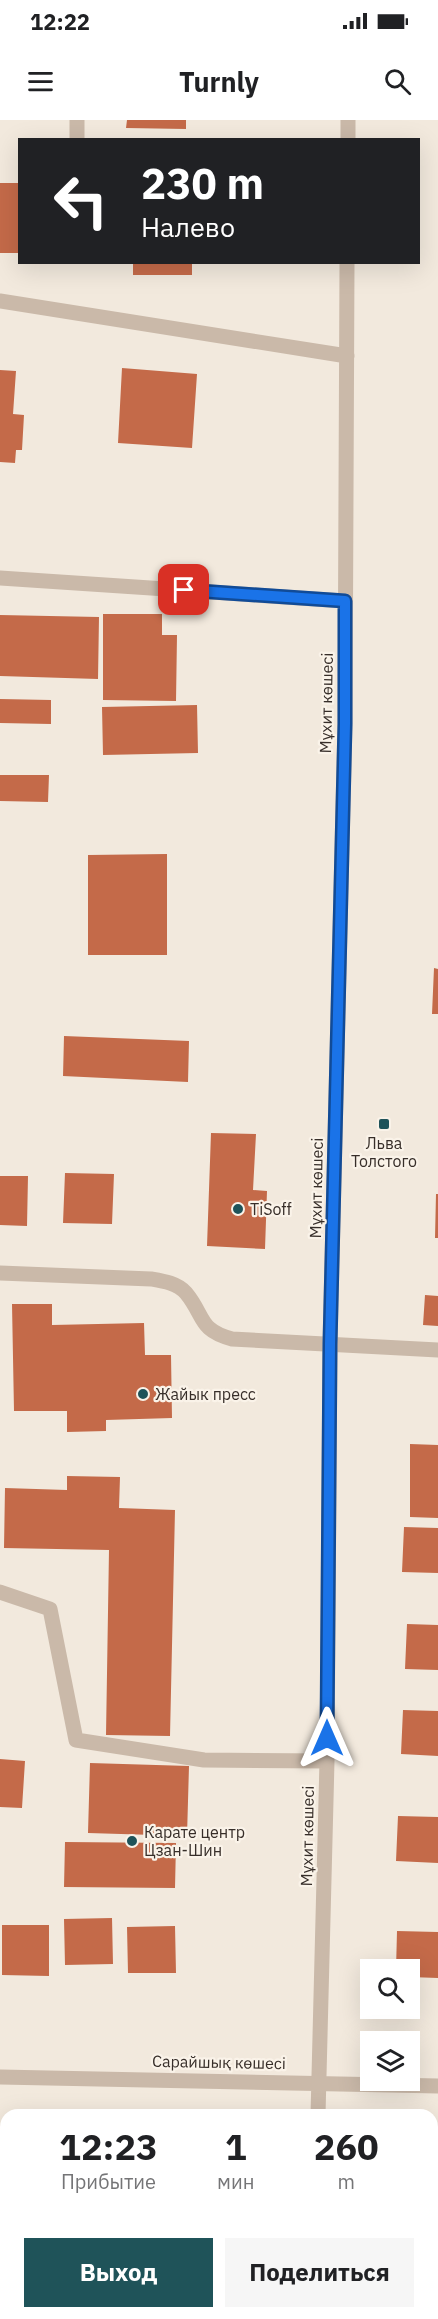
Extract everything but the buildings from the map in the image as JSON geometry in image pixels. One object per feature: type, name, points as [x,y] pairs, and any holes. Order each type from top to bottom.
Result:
[{"type":"street","points":[[77,120],[77,138]]},
{"type":"street","points":[[348,120],[348,138]]},
{"type":"street","name":"Мұхит көшесі","points":[[318,2109],[327,1761],[330,1344],[345,724],[347,264]]},
{"type":"street","points":[[0,301],[347,356]]},
{"type":"street","points":[[0,578],[345,601]]},
{"type":"street","points":[[0,1273],[151,1279],[168,1282],[185,1292],[206,1327],[217,1335],[232,1339],[438,1350]]},
{"type":"street","points":[[0,1592],[50,1609],[76,1740],[204,1760],[327,1761]]},
{"type":"street","name":"Сарайшық көшесі","points":[[0,2077],[438,2086]]},
{"type":"place","name":"Льва Толстого","points":[[384,1124]]},
{"type":"place","name":"TiSoff","points":[[238,1209]]},
{"type":"place","name":"Жайык пресс","points":[[143,1394]]},
{"type":"place","name":"Карате центр Цзан-Шин","points":[[132,1841]]},
{"type":"route","points":[[184,590],[345,601],[345,724],[330,1344],[327,1738]]}]
